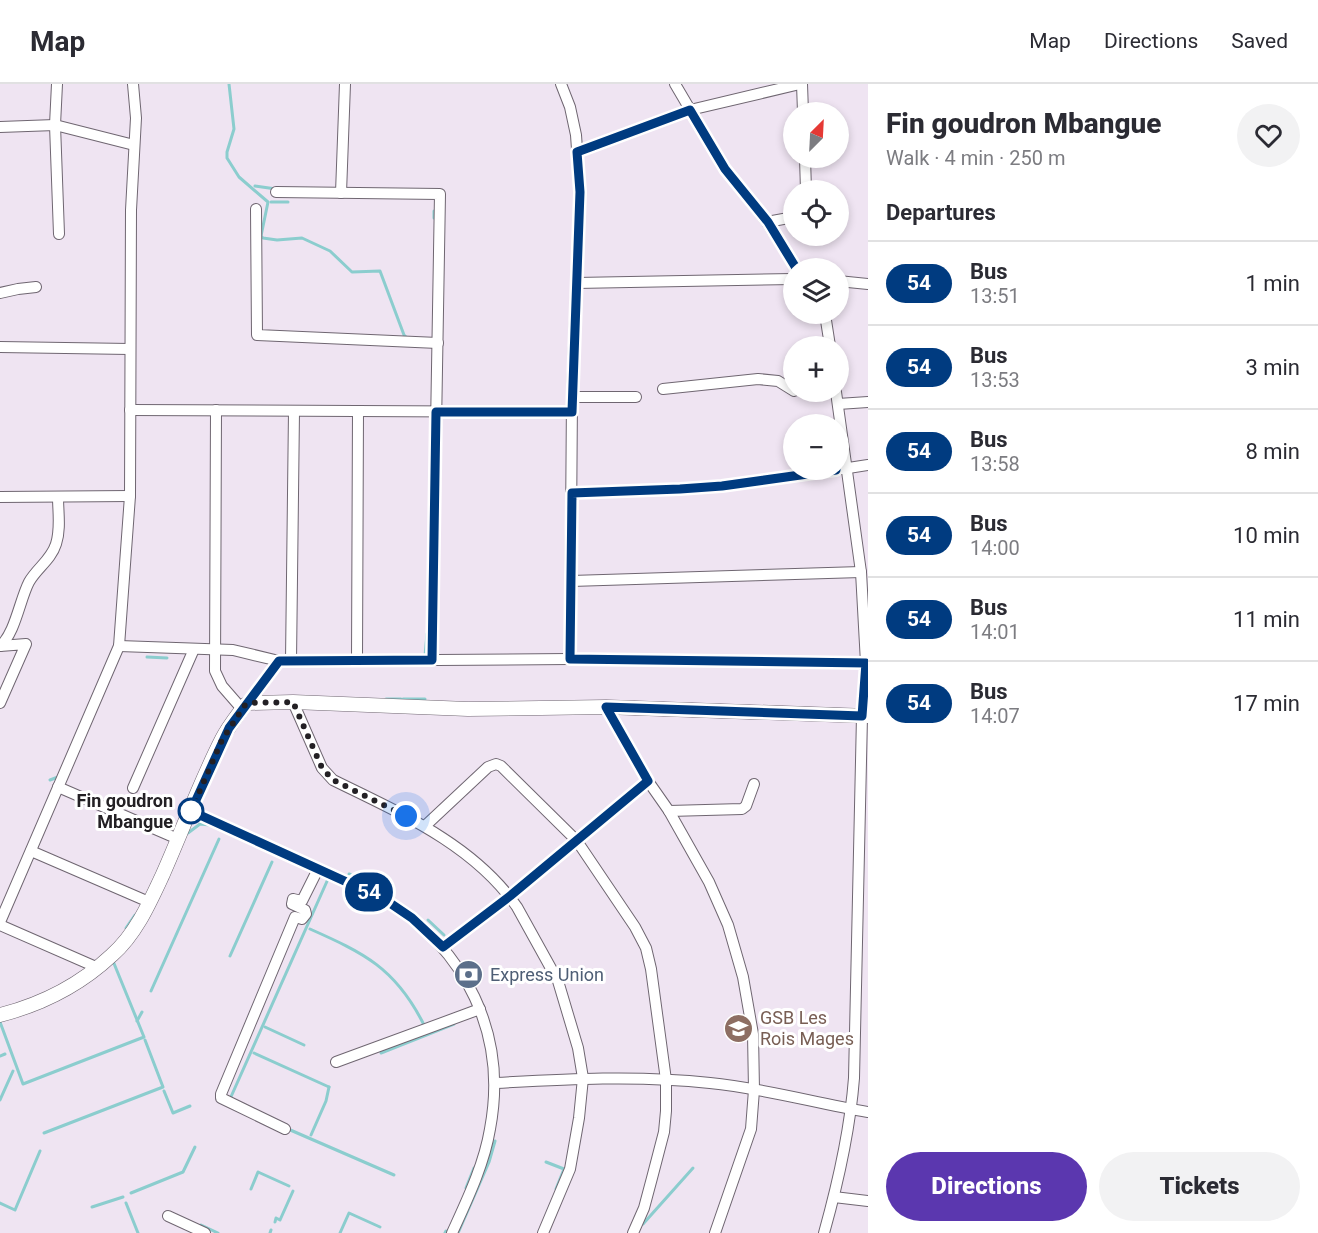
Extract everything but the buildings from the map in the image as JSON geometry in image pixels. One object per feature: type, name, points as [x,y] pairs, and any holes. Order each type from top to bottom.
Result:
[{"type":"main road","points":[[0,1015],[55,996],[113,955],[123,943],[149,903],[222,740],[246,706],[293,702],[468,709],[606,707],[865,716]]},
{"type":"street","points":[[57,84],[55,125],[59,234]]},
{"type":"street","points":[[96,968],[0,923],[119,646],[130,496],[130,210],[136,118],[133,84]]},
{"type":"street","points":[[341,193],[345,84]]},
{"type":"street","points":[[561,84],[570,107],[580,192],[572,398],[570,659]]},
{"type":"street","points":[[675,84],[725,169],[768,222],[790,258]]},
{"type":"street","points":[[577,152],[690,110],[801,84],[802,102]]},
{"type":"street","points":[[0,128],[55,125],[134,145]]},
{"type":"street","points":[[276,192],[440,194],[432,660]]},
{"type":"street","points":[[256,209],[257,335],[438,344]]},
{"type":"street","points":[[768,222],[783,220]]},
{"type":"street","points":[[576,283],[783,279]]},
{"type":"street","points":[[849,283],[868,284]]},
{"type":"street","points":[[0,293],[36,287]]},
{"type":"street","points":[[0,348],[130,349]]},
{"type":"street","points":[[663,389],[758,379],[778,381],[783,384]]},
{"type":"street","points":[[572,398],[636,397]]},
{"type":"street","points":[[838,414],[838,404],[868,402]]},
{"type":"street","points":[[130,410],[572,412]]},
{"type":"street","points":[[216,410],[215,671],[222,686],[246,706],[279,661]]},
{"type":"street","points":[[291,661],[294,411]]},
{"type":"street","points":[[357,660],[358,411]]},
{"type":"street","points":[[849,468],[868,465]]},
{"type":"street","points":[[572,493],[722,486],[783,477]]},
{"type":"street","points":[[824,1233],[834,1197],[852,1109],[864,800],[867,663],[861,572],[864,557],[843,480]]},
{"type":"street","points":[[0,497],[130,496]]},
{"type":"street","points":[[0,646],[9,633],[29,582],[47,561],[56,544],[58,497]]},
{"type":"street","points":[[571,581],[861,572]]},
{"type":"street","points":[[0,646],[26,644],[0,703]]},
{"type":"street","points":[[119,646],[233,650],[279,661],[570,659],[867,663]]},
{"type":"street","points":[[134,788],[194,649]]},
{"type":"street","points":[[293,702],[322,768],[327,774],[333,780],[425,826],[481,866],[510,896],[558,981],[578,1048],[583,1078],[570,1170],[543,1233]]},
{"type":"street","points":[[606,707],[709,882],[728,925],[743,978],[753,1034],[754,1090],[751,1129],[714,1233]]},
{"type":"street","points":[[425,826],[488,767],[496,764],[501,766],[577,841],[635,927],[646,948],[666,1080],[664,1132],[644,1208],[633,1233]]},
{"type":"street","points":[[443,947],[510,896],[648,781]]},
{"type":"street","points":[[669,811],[742,809],[746,806],[754,784]]},
{"type":"street","points":[[58,787],[178,839]]},
{"type":"street","points":[[191,811],[384,899],[428,932],[443,947],[469,984],[480,1009],[490,1044],[495,1083],[490,1132],[484,1154],[452,1233]]},
{"type":"street","points":[[31,851],[149,903]]},
{"type":"street","points":[[285,1128],[221,1098],[221,1094],[295,917],[302,919],[306,914],[305,910],[291,904],[293,899],[302,901],[318,869]]},
{"type":"street","points":[[336,1062],[480,1009]]},
{"type":"street","points":[[495,1083],[583,1078],[711,1083],[868,1112]]},
{"type":"street","points":[[834,1197],[868,1201]]},
{"type":"street","points":[[168,1216],[205,1233]]},
{"type":"waterway","points":[[229,84],[234,129],[227,158],[239,177],[268,202],[261,236],[277,240],[302,238],[330,251],[352,272],[380,271],[407,338]]},
{"type":"waterway","points":[[255,186],[276,189]]},
{"type":"waterway","points":[[271,202],[288,202]]},
{"type":"waterway","points":[[434,211],[434,218]]},
{"type":"waterway","points":[[428,595],[428,610]]},
{"type":"waterway","points":[[425,656],[427,634]]},
{"type":"waterway","points":[[147,657],[167,658]]},
{"type":"waterway","points":[[386,699],[401,699]]},
{"type":"waterway","points":[[403,699],[425,699]]},
{"type":"waterway","points":[[50,780],[58,777]]},
{"type":"waterway","points":[[188,833],[200,824],[210,825]]},
{"type":"waterway","points":[[151,991],[219,839]]},
{"type":"waterway","points":[[230,956],[272,862]]},
{"type":"waterway","points":[[349,874],[379,887]]},
{"type":"waterway","points":[[230,1099],[328,879]]},
{"type":"waterway","points":[[126,928],[135,915]]},
{"type":"waterway","points":[[428,920],[444,935]]},
{"type":"waterway","points":[[310,929],[346,946],[376,964],[401,988],[423,1023]]},
{"type":"waterway","points":[[0,1022],[23,1084],[144,1037],[113,961]]},
{"type":"waterway","points":[[137,1021],[142,1012]]},
{"type":"waterway","points":[[381,1053],[454,1024]]},
{"type":"waterway","points":[[265,1027],[304,1045]]},
{"type":"waterway","points":[[44,1133],[163,1087],[145,1040]]},
{"type":"waterway","points":[[254,1053],[329,1087]]},
{"type":"waterway","points":[[0,1056],[5,1054]]},
{"type":"waterway","points":[[0,1100],[13,1071]]},
{"type":"waterway","points":[[311,1135],[326,1101],[329,1087]]},
{"type":"waterway","points":[[164,1091],[173,1113],[190,1106]]},
{"type":"waterway","points":[[288,1129],[394,1175]]},
{"type":"waterway","points":[[458,1233],[489,1162],[495,1141]]},
{"type":"waterway","points":[[131,1193],[183,1172],[195,1147]]},
{"type":"waterway","points":[[0,1203],[15,1210],[40,1151]]},
{"type":"waterway","points":[[546,1162],[564,1169],[556,1189]]},
{"type":"waterway","points":[[466,1188],[474,1168]]},
{"type":"waterway","points":[[643,1224],[693,1168]]},
{"type":"waterway","points":[[251,1189],[258,1172],[289,1186]]},
{"type":"waterway","points":[[275,1222],[276,1218],[280,1220],[293,1191]]},
{"type":"waterway","points":[[92,1207],[123,1197]]},
{"type":"waterway","points":[[126,1203],[138,1233]]},
{"type":"waterway","points":[[340,1233],[349,1213],[380,1227]]},
{"type":"waterway","points":[[201,1225],[218,1233]]},
{"type":"bus line","name":"54","points":[[783,478],[722,486],[572,493],[570,659],[866,663],[862,716],[606,707],[648,781],[510,896],[443,947],[412,918],[384,899],[191,811],[229,728],[279,661],[432,660],[436,412],[572,412],[580,192],[577,152],[690,110],[725,169],[768,222],[790,258]]},
{"type":"place","name":"Fin goudron Mbangue","points":[[191,811]]},
{"type":"place","name":"Express Union","points":[[469,975]]},
{"type":"place","name":"GSB Les Rois Mages","points":[[739,1028]]},
{"type":"route","points":[[191,811],[222,740],[245,705],[293,702],[322,768],[327,774],[333,780],[406,816]]}]
